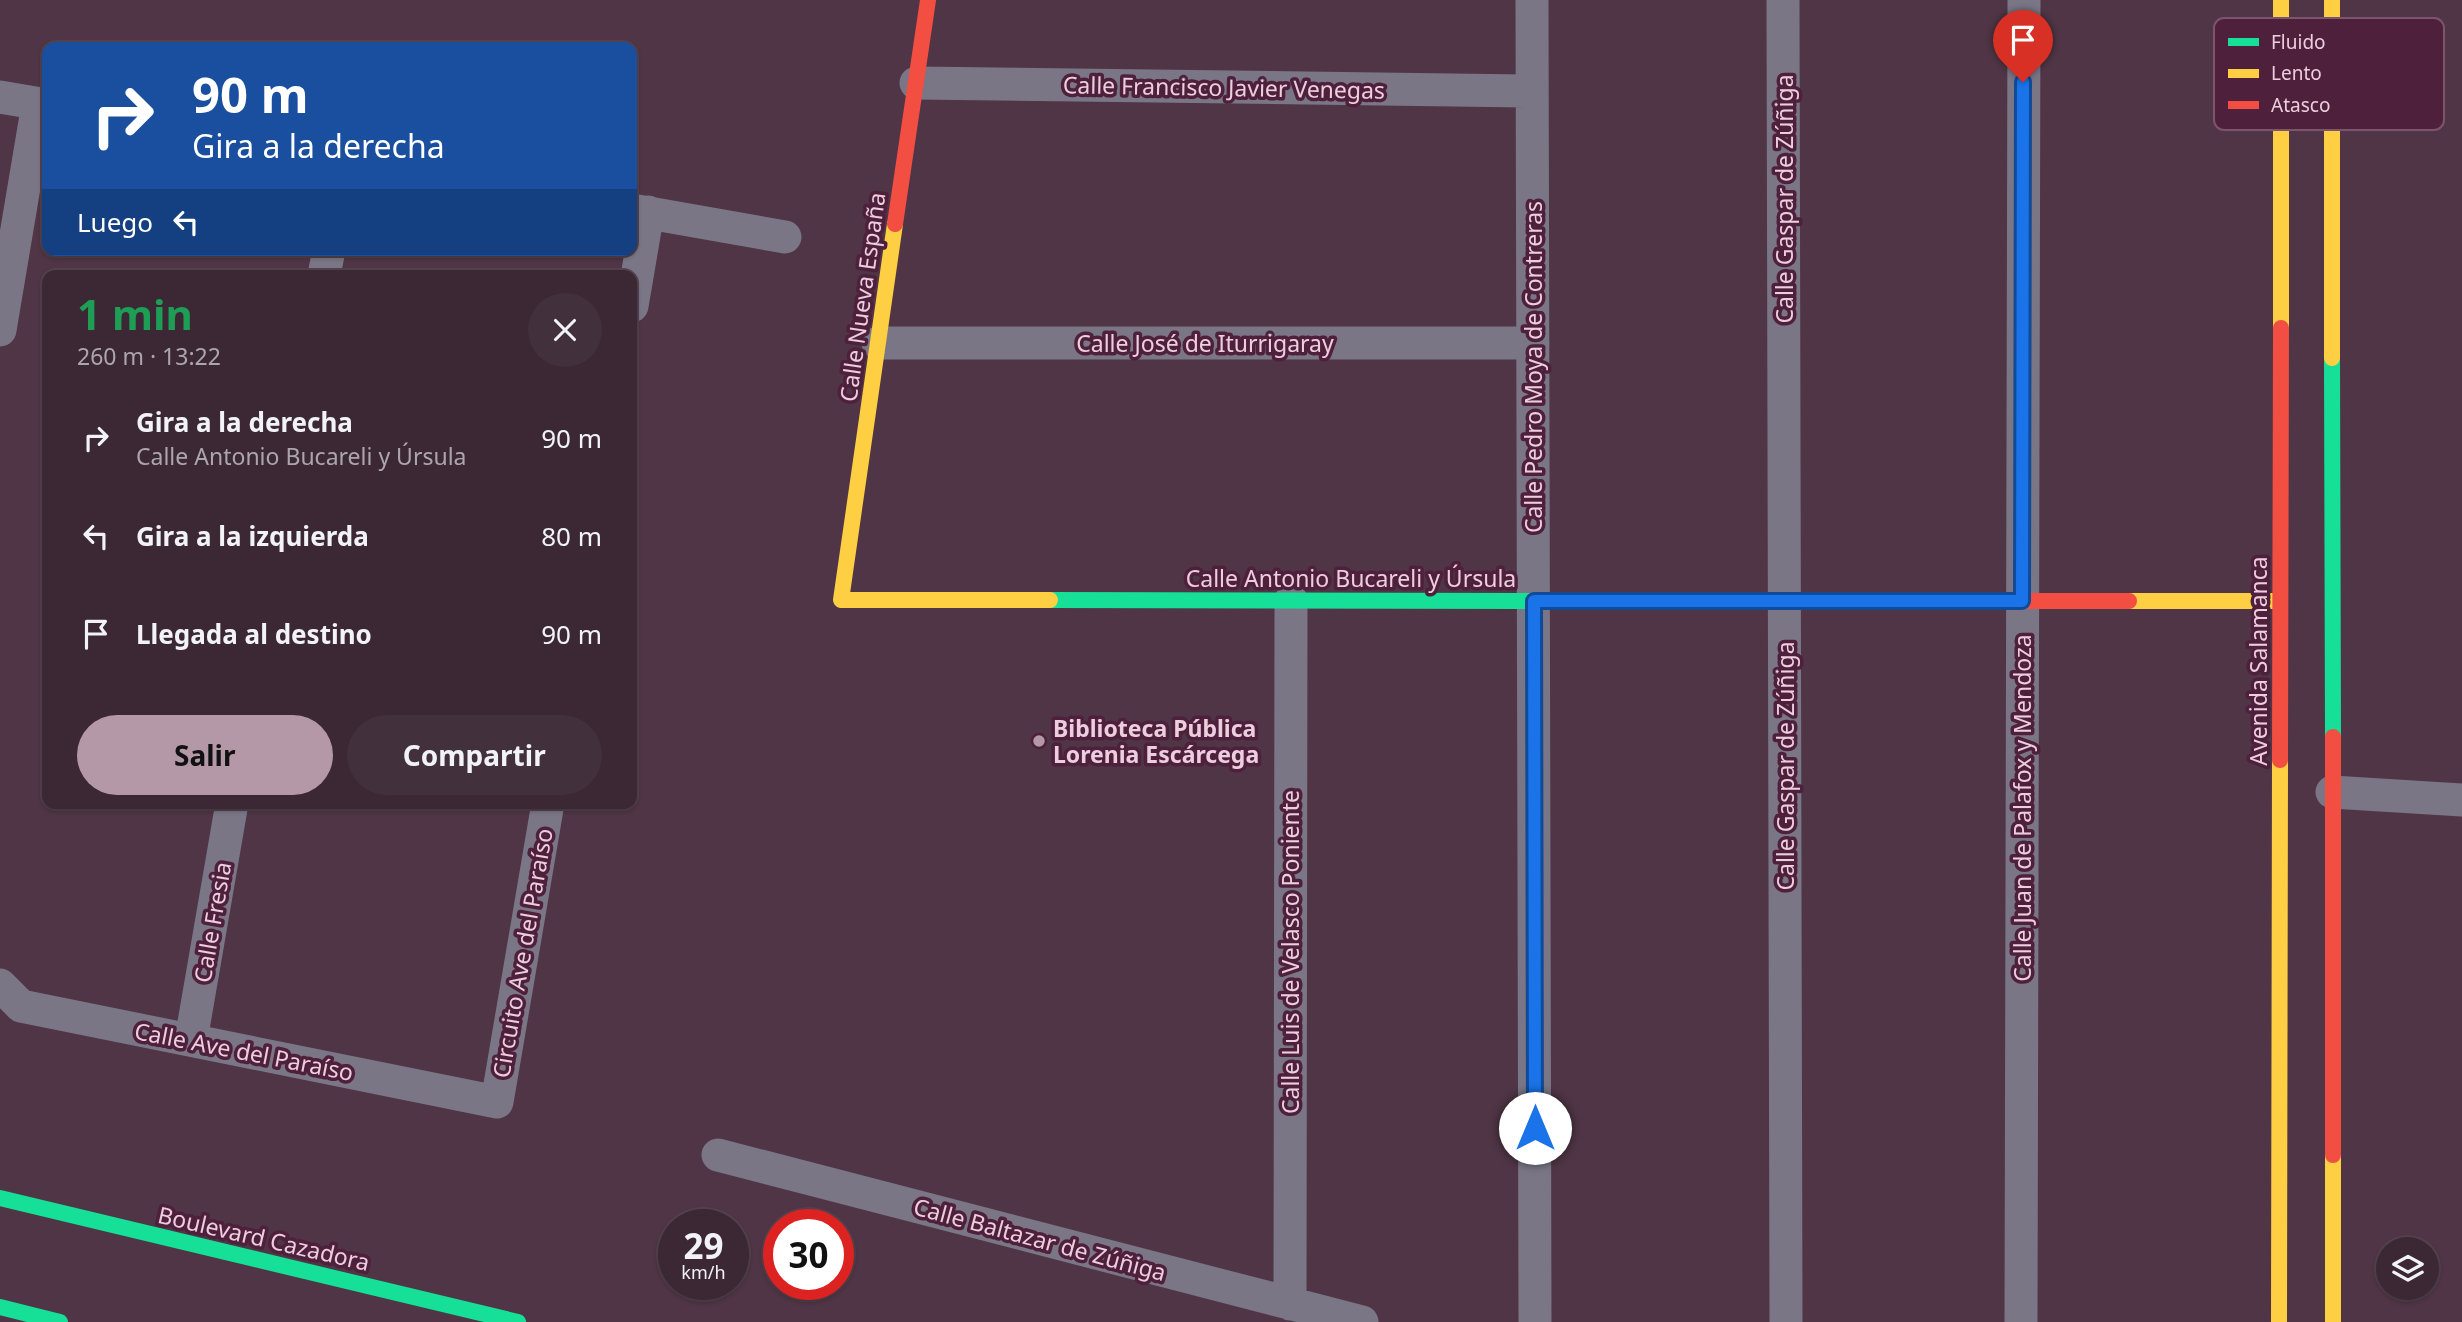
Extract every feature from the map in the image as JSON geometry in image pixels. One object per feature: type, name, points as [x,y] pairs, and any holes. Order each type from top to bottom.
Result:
[{"type":"street","name":"Calle Nueva España","points":[[841,600],[928,0]]},
{"type":"street","name":"Calle Pedro Moya de Contreras","points":[[1532,0],[1535,1322]]},
{"type":"street","name":"Calle Gaspar de Zúñiga","points":[[1783,0],[1786,1322]]},
{"type":"street","name":"Calle Juan de Palafox y Mendoza","points":[[2021,1322],[2024,0]]},
{"type":"street","name":"Avenida Salamanca","points":[[2281,0],[2281,18]]},
{"type":"street","points":[[2332,0],[2332,18]]},
{"type":"street","name":"Calle Francisco Javier Venegas","points":[[916,83],[1532,91]]},
{"type":"street","points":[[0,97],[42,104]]},
{"type":"street","points":[[0,330],[42,109]]},
{"type":"street","name":"Avenida Salamanca","points":[[2279,1322],[2281,130]]},
{"type":"street","points":[[2332,130],[2333,1322]]},
{"type":"street","points":[[637,247],[640,211],[785,237]]},
{"type":"street","name":"Calle José de Iturrigaray","points":[[878,343],[1533,343]]},
{"type":"street","name":"Calle Antonio Bucareli y Úrsula","points":[[841,600],[2280,601]]},
{"type":"street","name":"Calle Luis de Velasco Poniente","points":[[1290,1304],[1291,600]]},
{"type":"street","points":[[2332,792],[2462,800]]},
{"type":"street","name":"Calle Fresia","points":[[191,1040],[231,809]]},
{"type":"street","name":"Circuito Ave del Paraíso","points":[[497,1102],[547,809]]},
{"type":"street","name":"Calle Ave del Paraíso","points":[[0,985],[20,1006],[497,1102]]},
{"type":"street","name":"Calle Baltazar de Zúñiga","points":[[718,1154],[1362,1322]]},
{"type":"street","name":"Boulevard Cazadora","points":[[0,1198],[518,1322]]},
{"type":"street","points":[[0,1307],[60,1322]]},
{"type":"traffic: fast","points":[[2332,358],[2333,737]]},
{"type":"traffic: fast","points":[[1050,600],[1565,601]]},
{"type":"traffic: fast","points":[[0,1198],[518,1322]]},
{"type":"traffic: fast","points":[[0,1307],[60,1322]]},
{"type":"traffic: slow","points":[[2281,0],[2281,18]]},
{"type":"traffic: slow","points":[[2332,0],[2332,18]]},
{"type":"traffic: slow","points":[[2281,130],[2281,328]]},
{"type":"traffic: slow","points":[[2332,130],[2332,358]]},
{"type":"traffic: slow","points":[[895,224],[841,600],[1050,600]]},
{"type":"traffic: slow","points":[[1565,601],[1912,601]]},
{"type":"traffic: slow","points":[[2129,601],[2280,601]]},
{"type":"traffic: slow","points":[[2279,1322],[2280,760]]},
{"type":"traffic: slow","points":[[2333,1155],[2333,1322]]},
{"type":"traffic: jam","points":[[895,224],[928,0]]},
{"type":"traffic: jam","points":[[2280,760],[2281,328]]},
{"type":"traffic: jam","points":[[1912,601],[2129,601]]},
{"type":"traffic: jam","points":[[2333,737],[2333,1155]]},
{"type":"place","name":"Biblioteca Pública Lorenia Escárcega","points":[[1039,741]]},
{"type":"route","points":[[1535,1128],[1534,601],[2022,601],[2023,82]]}]
